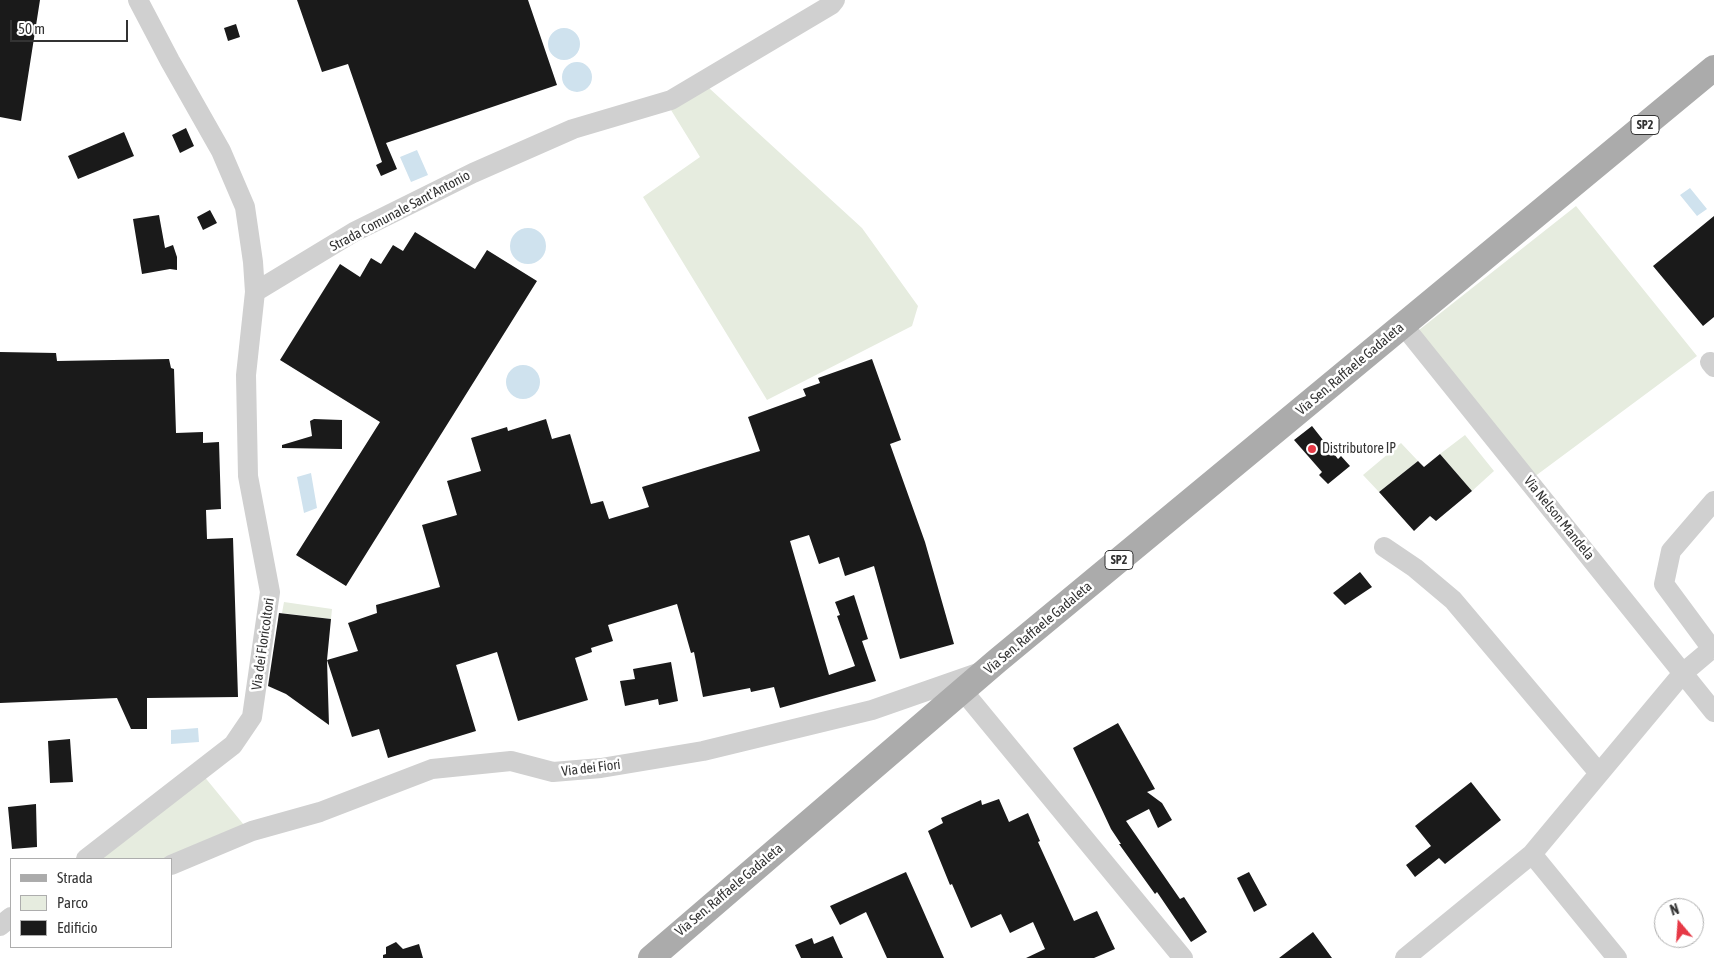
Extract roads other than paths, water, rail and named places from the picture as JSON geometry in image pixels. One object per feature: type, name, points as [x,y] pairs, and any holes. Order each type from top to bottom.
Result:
[{"type":"main road","name":"Via Sen. Raffaele Gadaleta","points":[[659,954],[987,670],[1714,68]]},
{"type":"street","points":[[138,0],[170,61],[222,151],[245,207],[253,262],[255,292]]},
{"type":"street","name":"Strada Comunale Sant'Antonio","points":[[255,292],[354,232],[473,173],[573,129],[671,100],[831,5],[835,0]]},
{"type":"street","name":"Via dei Floricoltori","points":[[87,858],[233,745],[252,717],[270,592],[248,476],[246,375],[255,292]]},
{"type":"street","name":"Via Nelson Mandela","points":[[1403,324],[1714,712]]},
{"type":"street","points":[[1405,958],[1532,854],[1683,673],[1713,648],[1664,584],[1671,551],[1714,501]]},
{"type":"street","points":[[1384,547],[1415,568],[1453,600],[1599,773]]},
{"type":"street","name":"Via dei Fiori","points":[[172,865],[252,831],[320,812],[432,769],[511,761],[553,772],[601,768],[703,751],[872,710],[987,670]]},
{"type":"street","points":[[963,691],[1183,958]]},
{"type":"street","points":[[1532,854],[1616,958]]},
{"type":"street","points":[[0,926],[10,918]]},
{"type":"water","points":[[564,28],[570,29],[575,33],[579,38],[579,50],[575,55],[570,59],[564,60],[558,59],[553,55],[549,50],[548,44],[549,38],[553,33],[558,29]]},
{"type":"water","points":[[577,62],[588,66],[592,77],[588,88],[577,92],[566,88],[562,77],[566,66]]},
{"type":"water","points":[[417,150],[428,175],[411,182],[400,157]]},
{"type":"water","points":[[1690,188],[1707,209],[1697,216],[1680,195]]},
{"type":"water","points":[[528,228],[535,229],[541,233],[545,239],[545,253],[541,259],[535,263],[528,264],[521,263],[515,259],[511,253],[510,246],[511,239],[515,233],[521,229]]},
{"type":"water","points":[[523,365],[530,366],[535,370],[539,375],[539,389],[535,394],[530,398],[523,399],[516,398],[511,394],[507,389],[506,382],[507,375],[511,370],[516,366]]},
{"type":"water","points":[[311,473],[317,508],[304,513],[297,477]]},
{"type":"water","points":[[198,728],[199,742],[171,744],[171,730]]},
{"type":"place","name":"Distributore IP","points":[[1312,449]]}]
